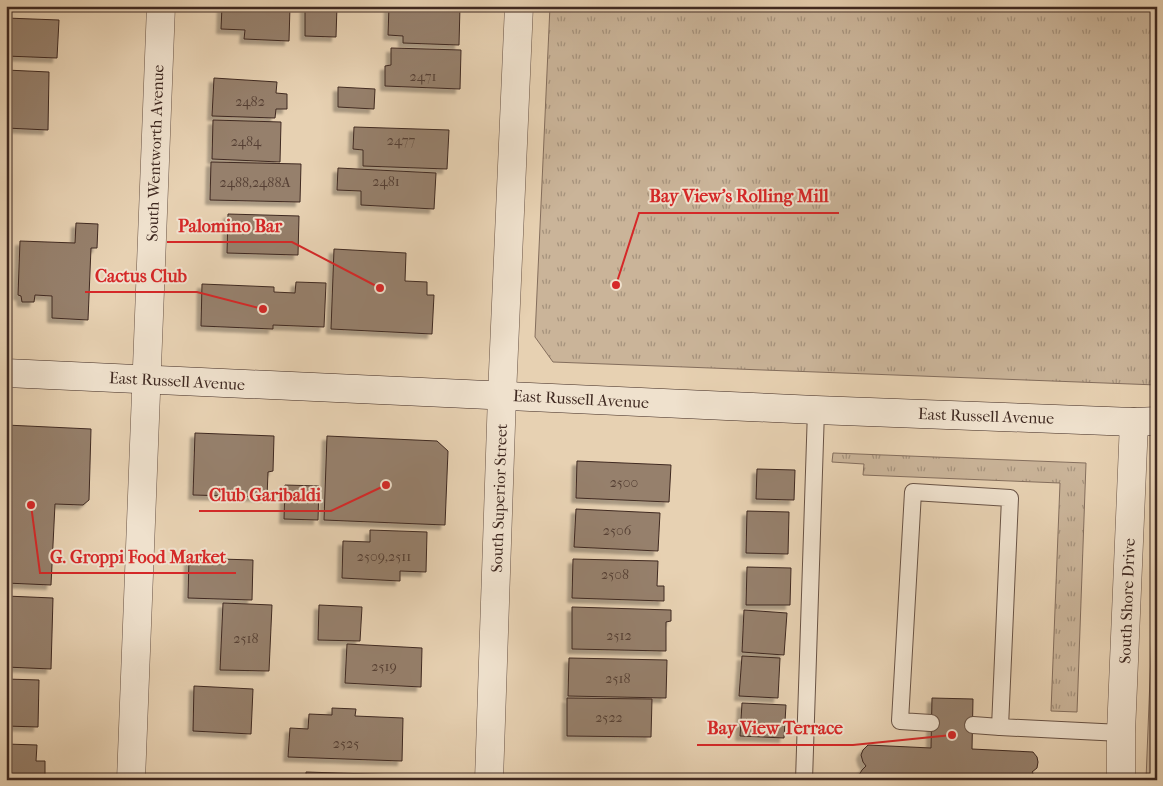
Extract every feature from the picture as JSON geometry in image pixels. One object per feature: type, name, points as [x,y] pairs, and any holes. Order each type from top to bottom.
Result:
[{"type":"street","name":"South Wentworth Avenue","points":[[131,780],[161,6]]},
{"type":"street","name":"South Superior Street","points":[[489,780],[502,395],[519,6]]},
{"type":"street","name":"East Russell Avenue","points":[[6,373],[816,410],[1146,421]]},
{"type":"street","name":"South Shore Drive","points":[[1121,780],[1122,733],[1146,421]]},
{"type":"lane","points":[[804,780],[816,410]]},
{"type":"lane","points":[[931,723],[900,721],[912,492],[1010,498],[1000,727]]},
{"type":"lane","points":[[972,725],[1122,733]]},
{"type":"green space","points":[[550,6],[1157,6],[1157,385],[553,362],[535,337]]},
{"type":"green space","points":[[833,453],[1086,463],[1077,712],[1051,711],[1060,483],[863,475],[864,464],[832,462]]},
{"type":"green space","points":[[1157,502],[1157,780],[1146,780]]},
{"type":"building","points":[[222,6],[290,6],[289,41],[244,39],[245,30],[221,29]]},
{"type":"building","points":[[305,6],[337,6],[336,37],[305,36]]},
{"type":"building","points":[[389,6],[460,6],[459,45],[403,43],[403,36],[388,35]]},
{"type":"building","points":[[6,18],[59,20],[57,58],[6,56]]},
{"type":"building","points":[[391,48],[461,50],[460,89],[385,86],[385,66],[391,65]]},
{"type":"building","points":[[6,70],[49,72],[48,130],[6,128]]},
{"type":"building","points":[[214,78],[277,82],[276,93],[287,94],[287,109],[276,109],[275,118],[212,116]]},
{"type":"building","points":[[338,87],[375,89],[374,109],[338,107]]},
{"type":"building","points":[[213,120],[281,122],[280,162],[212,159]]},
{"type":"building","points":[[354,127],[449,130],[447,169],[363,166],[363,150],[353,149]]},
{"type":"building","points":[[211,162],[301,164],[300,202],[210,200]]},
{"type":"building","points":[[338,168],[436,173],[434,209],[361,205],[361,191],[337,190]]},
{"type":"building","points":[[228,214],[299,216],[298,255],[227,253]]},
{"type":"building","points":[[76,223],[98,224],[97,248],[91,248],[88,320],[52,318],[52,296],[35,295],[34,302],[22,302],[21,296],[18,295],[20,241],[75,243]]},
{"type":"building","points":[[334,249],[406,253],[405,281],[427,282],[427,295],[434,295],[432,334],[331,329]]},
{"type":"building","points":[[296,282],[326,283],[324,327],[273,325],[273,329],[201,326],[202,284],[274,287],[274,292],[295,293]]},
{"type":"building","points":[[6,425],[91,429],[89,500],[83,505],[55,504],[51,585],[6,583]]},
{"type":"building","points":[[195,433],[274,436],[273,471],[268,472],[267,497],[193,495]]},
{"type":"building","points":[[327,436],[437,441],[448,451],[445,525],[324,520]]},
{"type":"building","points":[[577,461],[671,465],[669,502],[576,498]]},
{"type":"building","points":[[757,469],[795,470],[794,500],[756,499]]},
{"type":"building","points":[[285,485],[319,486],[318,520],[284,519]]},
{"type":"building","points":[[576,509],[660,513],[658,551],[574,547]]},
{"type":"building","points":[[747,511],[789,512],[788,554],[746,553]]},
{"type":"building","points":[[370,530],[427,532],[426,572],[400,571],[400,581],[342,578],[343,541],[370,542]]},
{"type":"building","points":[[189,558],[253,560],[252,600],[188,598]]},
{"type":"building","points":[[573,559],[658,561],[657,586],[664,586],[664,601],[572,598]]},
{"type":"building","points":[[747,567],[791,568],[790,605],[746,605]]},
{"type":"building","points":[[6,596],[53,598],[51,669],[6,667]]},
{"type":"building","points":[[223,603],[272,605],[269,671],[220,670]]},
{"type":"building","points":[[319,605],[362,607],[360,641],[318,640]]},
{"type":"building","points":[[572,607],[671,610],[671,621],[666,622],[666,651],[572,649]]},
{"type":"building","points":[[744,610],[787,613],[784,655],[742,652]]},
{"type":"building","points":[[347,644],[422,648],[421,687],[345,683]]},
{"type":"building","points":[[742,656],[780,658],[778,698],[739,696]]},
{"type":"building","points":[[569,658],[667,660],[666,698],[568,696]]},
{"type":"building","points":[[6,679],[39,680],[38,727],[6,726]]},
{"type":"building","points":[[194,686],[253,689],[251,734],[193,731]]},
{"type":"building","points":[[567,698],[652,699],[651,737],[567,736]]},
{"type":"building","points":[[932,698],[973,699],[972,749],[1033,752],[1038,762],[1037,768],[1032,772],[1037,780],[861,780],[859,775],[866,766],[861,755],[868,745],[931,748]]},
{"type":"building","points":[[742,703],[786,705],[784,738],[740,736]]},
{"type":"building","points":[[332,708],[356,709],[355,716],[403,718],[402,761],[288,757],[290,728],[308,729],[309,714],[332,715]]},
{"type":"building","points":[[6,744],[37,745],[36,761],[45,761],[45,776],[36,776],[36,780],[6,780]]},
{"type":"building","points":[[306,772],[401,775],[401,780],[306,780]]},
{"type":"place","name":"Bay View's Rolling Mill","points":[[616,285]]},
{"type":"place","name":"Palomino Bar","points":[[380,288]]},
{"type":"place","name":"Cactus Club","points":[[263,309]]},
{"type":"place","name":"Club Garibaldi","points":[[386,485]]},
{"type":"place","name":"G. Groppi Food Market","points":[[31,505]]},
{"type":"place","name":"Bay View Terrace","points":[[952,735]]}]
